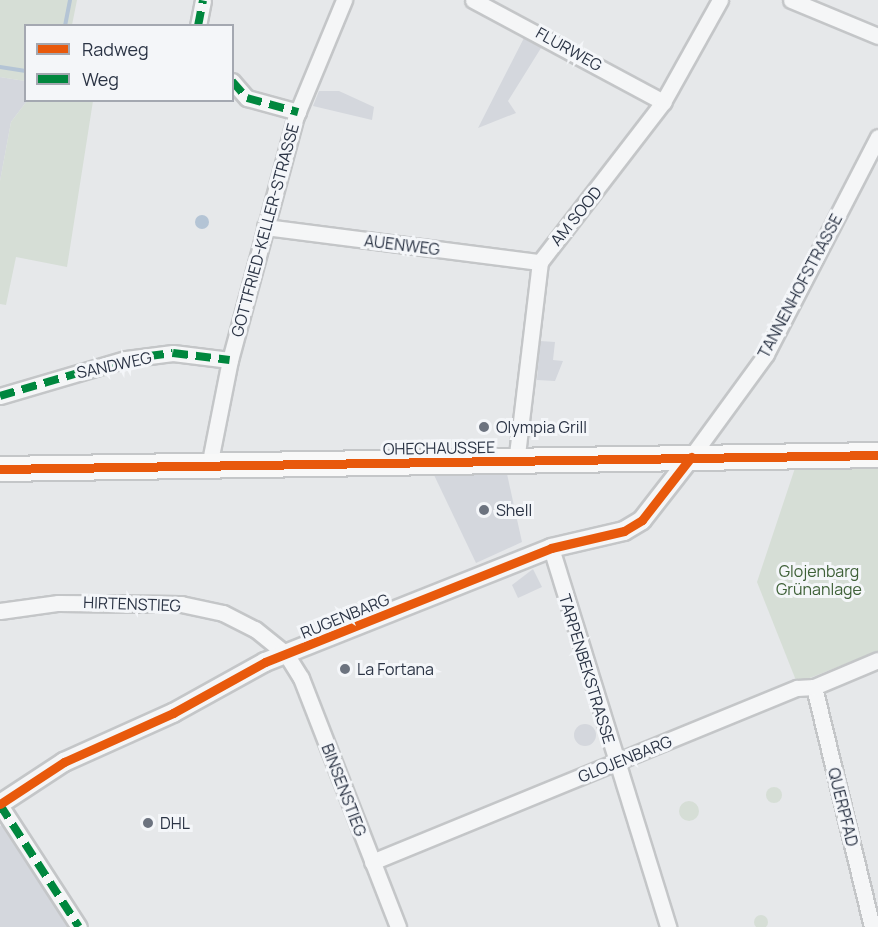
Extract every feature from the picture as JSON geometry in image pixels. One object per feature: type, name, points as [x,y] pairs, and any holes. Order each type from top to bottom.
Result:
[{"type":"main road","name":"OHECHAUSSEE","points":[[0,470],[516,463],[878,455]]},
{"type":"street","points":[[198,24],[203,0]]},
{"type":"street","name":"GOTTFRIED-KELLER-STRASSE","points":[[209,466],[230,360],[298,112],[344,0]]},
{"type":"street","name":"FLURWEG","points":[[473,0],[663,102]]},
{"type":"street","name":"AM SOOD","points":[[516,463],[540,262],[663,102],[720,0]]},
{"type":"street","points":[[791,0],[878,36]]},
{"type":"street","points":[[234,83],[247,98],[298,112]]},
{"type":"street","name":"TANNENHOFSTRASSE","points":[[691,458],[766,354],[878,137]]},
{"type":"street","name":"AUENWEG","points":[[265,227],[540,262]]},
{"type":"street","name":"SANDWEG","points":[[0,396],[126,359],[173,353],[230,360]]},
{"type":"street","name":"RUGENBARG","points":[[0,804],[64,762],[286,654],[551,548],[603,539],[633,525],[691,458]]},
{"type":"street","name":"TARPENBEKSTRASSE","points":[[551,548],[615,763],[669,927]]},
{"type":"street","name":"HIRTENSTIEG","points":[[0,611],[58,603],[181,604],[222,613],[255,629],[286,654]]},
{"type":"street","name":"BINSENSTIEG","points":[[286,654],[301,678],[398,927]]},
{"type":"street","name":"GLOJENBARG","points":[[372,862],[797,688],[814,687],[878,660]]},
{"type":"street","name":"QUERPFAD","points":[[814,687],[872,927]]},
{"type":"street","points":[[0,804],[80,927]]},
{"type":"shaded area","points":[[526,34],[541,48],[508,101],[516,113],[478,128]]},
{"type":"shaded area","points":[[0,77],[24,81],[24,102],[26,102],[11,122],[0,181]]},
{"type":"shaded area","points":[[319,91],[339,91],[374,107],[372,120],[313,106]]},
{"type":"shaded area","points":[[540,341],[555,342],[553,360],[563,361],[555,381],[537,380]]},
{"type":"shaded area","name":"Shell","points":[[507,474],[522,542],[476,563],[434,475]]},
{"type":"shaded area","points":[[533,569],[542,587],[518,598],[512,585]]},
{"type":"shaded area","points":[[585,724],[593,727],[596,735],[593,743],[585,746],[577,743],[574,735],[577,727]]},
{"type":"shaded area","points":[[5,823],[72,927],[0,927],[0,826]]},
{"type":"green space","points":[[0,0],[77,0],[72,24],[24,24],[24,81],[0,77]]},
{"type":"green space","points":[[26,102],[93,102],[67,267],[16,257],[6,305],[0,304],[0,181],[11,122]]},
{"type":"green space","name":"Glojenbarg Grünanlage","points":[[878,461],[878,651],[797,683],[757,582],[797,462]]},
{"type":"green space","points":[[774,787],[782,795],[774,803],[766,795]]},
{"type":"green space","points":[[689,801],[696,804],[699,811],[696,818],[689,821],[682,818],[679,811],[682,804]]},
{"type":"green space","points":[[761,915],[767,919],[766,927],[756,927],[754,922],[756,917]]},
{"type":"water","points":[[199,215],[205,215],[209,222],[205,229],[199,229],[195,225],[195,219]]},
{"type":"waterway","points":[[65,24],[70,0]]},
{"type":"waterway","points":[[0,67],[24,71]]},
{"type":"marked path","points":[[198,24],[203,0]]},
{"type":"marked path","points":[[234,83],[247,98],[298,112]]},
{"type":"marked path","points":[[0,396],[126,359],[173,353],[230,360]]},
{"type":"marked path","points":[[0,805],[79,927]]},
{"type":"cycle path","points":[[0,469],[878,455]]},
{"type":"cycle path","points":[[0,804],[64,762],[173,713],[265,662],[551,548],[624,531],[642,520],[691,457]]},
{"type":"place","name":"Olympia Grill","points":[[484,427]]},
{"type":"place","name":"Shell","points":[[484,510]]},
{"type":"place","name":"La Fortana","points":[[345,669]]},
{"type":"place","name":"DHL","points":[[148,823]]}]
